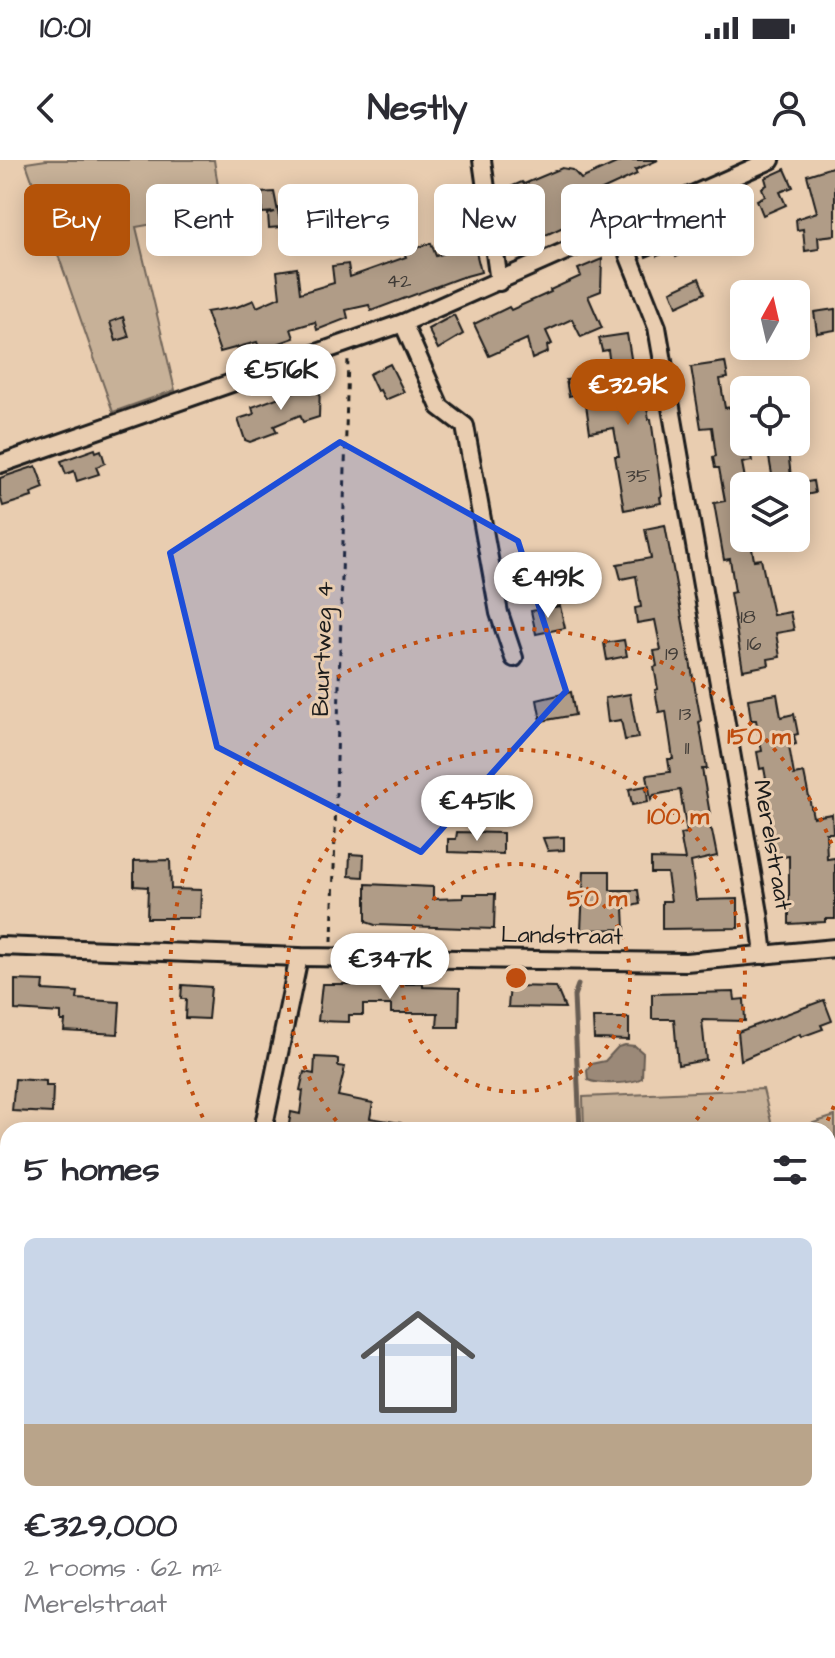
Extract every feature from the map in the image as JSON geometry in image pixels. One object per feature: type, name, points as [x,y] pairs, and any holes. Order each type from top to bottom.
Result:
[{"type":"street","points":[[482,160],[499,282]]},
{"type":"street","points":[[718,184],[771,160]]},
{"type":"street","points":[[0,464],[403,323],[561,254]]},
{"type":"street","name":"Merelstraat","points":[[629,256],[657,327],[757,899],[764,955]]},
{"type":"street","points":[[403,323],[440,407],[465,426],[499,613],[514,658]]},
{"type":"street","name":"Landstraat","points":[[0,946],[299,957],[686,962],[835,948]]},
{"type":"street","points":[[265,1122],[299,957]]},
{"type":"path","name":"Buurtweg 4","points":[[331,957],[349,342]]},
{"type":"highlighted area","points":[[340,442],[518,541],[566,691],[421,852],[217,747],[170,553]]},
{"type":"shaded area","points":[[46,160],[214,160],[218,184],[146,184],[146,225],[136,227],[175,390],[113,412],[58,256],[130,256],[130,184],[33,184],[26,163]]},
{"type":"shaded area","points":[[635,1046],[643,1053],[642,1078],[615,1083],[588,1080],[587,1070],[591,1064],[605,1061],[618,1047]]},
{"type":"shaded area","points":[[763,1089],[771,1122],[584,1122],[583,1097]]},
{"type":"shaded area","points":[[835,1116],[835,1122],[817,1122]]},
{"type":"building","points":[[623,160],[658,160],[635,170],[637,174],[615,184],[561,184],[561,228],[545,235],[545,184],[524,184],[562,168],[573,170],[581,179]]},
{"type":"building","points":[[835,166],[835,235],[818,237],[819,249],[805,251],[803,229],[797,230],[796,219],[817,212],[807,175]]},
{"type":"building","points":[[785,169],[793,187],[780,192],[786,205],[763,215],[757,200],[765,196],[762,188],[767,185],[765,178]]},
{"type":"building","points":[[274,192],[278,227],[269,228],[268,214],[275,212],[262,213],[262,193]]},
{"type":"building","points":[[431,243],[434,256],[477,256],[481,272],[371,311],[369,305],[346,310],[348,318],[317,330],[315,322],[291,329],[294,338],[260,350],[257,342],[220,352],[206,312],[237,307],[254,300],[257,307],[280,297],[277,271],[297,268],[300,293],[334,283],[332,266],[348,264],[350,277],[406,256],[418,256],[418,247]]},
{"type":"building","points":[[602,259],[601,291],[588,296],[602,328],[581,337],[572,319],[546,331],[552,344],[547,346],[548,352],[532,359],[527,339],[489,356],[474,324],[551,292],[581,276],[578,269]]},
{"type":"building","points":[[699,278],[705,293],[677,306],[671,291]]},
{"type":"building","points":[[835,309],[835,330],[817,333],[814,312]]},
{"type":"building","points":[[454,315],[463,334],[438,349],[428,329]]},
{"type":"building","points":[[123,317],[129,337],[116,341],[110,322]]},
{"type":"building","points":[[627,334],[634,376],[641,375],[651,419],[662,496],[661,503],[624,510],[614,428],[590,432],[585,398],[605,395],[604,388],[609,387],[608,380],[612,380],[608,350],[602,351],[599,338]]},
{"type":"building","points":[[725,362],[728,378],[720,379],[725,408],[730,407],[730,456],[751,456],[752,461],[742,463],[744,472],[730,472],[730,552],[753,552],[754,560],[761,559],[773,615],[790,612],[794,630],[776,633],[780,657],[768,659],[769,665],[743,670],[730,593],[735,592],[730,559],[724,560],[714,503],[725,501],[719,468],[715,468],[713,457],[716,456],[712,427],[701,428],[691,367]]},
{"type":"building","points":[[390,364],[404,392],[385,400],[369,374]]},
{"type":"building","points":[[579,378],[581,393],[569,396],[566,380]]},
{"type":"building","points":[[320,382],[319,417],[303,422],[300,415],[274,426],[277,432],[250,442],[245,440],[238,419],[254,414],[252,407]]},
{"type":"building","points":[[95,449],[96,452],[101,450],[105,463],[96,467],[99,474],[77,481],[74,471],[66,474],[61,461]]},
{"type":"building","points":[[769,456],[789,456],[790,472],[772,472]]},
{"type":"building","points":[[36,466],[44,488],[31,493],[32,497],[3,506],[0,478]]},
{"type":"building","points":[[813,481],[815,493],[810,494],[810,482]]},
{"type":"building","points":[[665,525],[707,769],[702,769],[710,814],[700,815],[712,831],[717,856],[691,862],[696,900],[738,899],[738,928],[662,929],[662,901],[671,901],[667,873],[651,873],[651,859],[685,860],[680,834],[687,833],[680,790],[654,795],[651,800],[647,775],[670,772],[668,759],[673,759],[666,711],[659,712],[655,690],[658,689],[654,651],[661,650],[655,620],[637,623],[635,608],[641,607],[636,576],[621,579],[617,564],[651,558],[645,529]]},
{"type":"building","points":[[545,557],[550,580],[517,586],[512,564]]},
{"type":"building","points":[[560,606],[565,628],[536,634],[531,611]]},
{"type":"building","points":[[624,640],[627,656],[607,660],[604,643]]},
{"type":"building","points":[[571,692],[575,715],[541,721],[537,700]]},
{"type":"building","points":[[630,694],[638,738],[625,740],[621,720],[608,722],[605,698]]},
{"type":"building","points":[[777,694],[781,717],[794,714],[798,734],[794,735],[796,744],[789,746],[794,775],[804,773],[813,817],[832,814],[833,833],[826,833],[827,859],[835,858],[835,919],[825,919],[825,922],[789,924],[789,856],[776,858],[766,796],[769,795],[764,768],[760,769],[757,752],[762,751],[756,720],[751,720],[748,699]]},
{"type":"building","points":[[646,786],[648,802],[632,805],[629,789]]},
{"type":"building","points":[[457,832],[503,833],[503,854],[448,852],[448,839],[456,839]]},
{"type":"building","points":[[564,837],[564,850],[548,851],[543,838]]},
{"type":"building","points":[[350,854],[364,855],[363,877],[349,876]]},
{"type":"building","points":[[170,860],[171,889],[201,890],[200,918],[147,918],[148,887],[134,886],[134,861]]},
{"type":"building","points":[[584,871],[610,871],[610,890],[638,890],[640,904],[624,908],[625,929],[581,930]]},
{"type":"building","points":[[366,884],[433,887],[433,899],[463,898],[463,894],[495,894],[494,929],[375,925],[366,922]]},
{"type":"building","points":[[15,980],[44,981],[43,990],[78,992],[77,999],[120,1002],[118,1034],[64,1031],[65,1021],[61,1021],[61,1013],[15,1010]]},
{"type":"building","points":[[322,984],[423,984],[423,987],[460,988],[459,1027],[437,1027],[438,1013],[391,1013],[391,1005],[363,1005],[363,1015],[349,1015],[349,1022],[318,1021]]},
{"type":"building","points":[[182,985],[211,987],[208,1019],[185,1018],[186,999],[181,999]]},
{"type":"building","points":[[510,986],[556,987],[565,1008],[508,1007]]},
{"type":"building","points":[[734,992],[735,1000],[744,999],[745,1021],[702,1020],[706,1060],[678,1065],[674,1019],[652,1019],[652,994]]},
{"type":"building","points":[[824,1000],[832,1021],[821,1025],[823,1029],[801,1037],[800,1034],[741,1060],[738,1032]]},
{"type":"building","points":[[593,1018],[629,1018],[629,1040],[594,1039]]},
{"type":"building","points":[[315,1057],[338,1059],[338,1066],[345,1067],[338,1096],[373,1103],[370,1118],[395,1122],[289,1122],[291,1112],[300,1114],[304,1072],[314,1074]]},
{"type":"building","points":[[15,1079],[46,1081],[46,1086],[53,1086],[52,1113],[12,1111]]},
{"type":"waterway","points":[[578,985],[574,996],[580,1122]]}]
